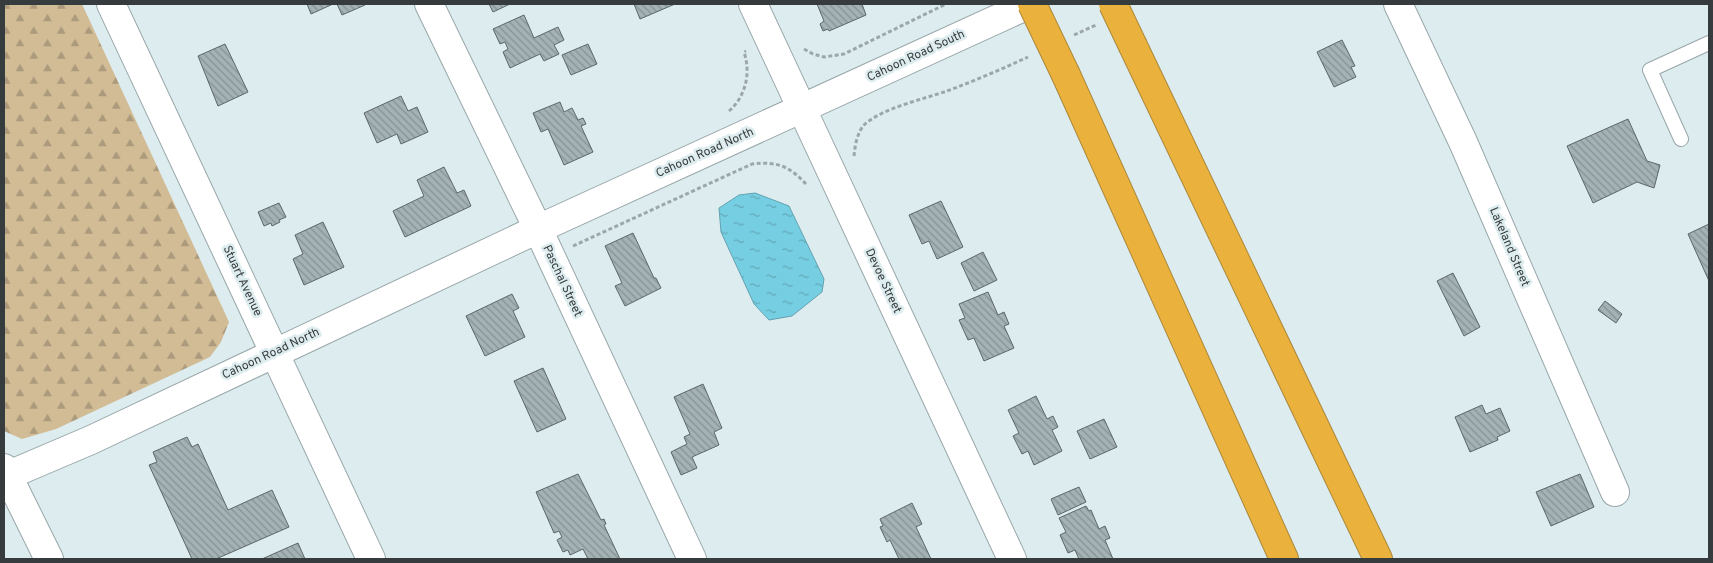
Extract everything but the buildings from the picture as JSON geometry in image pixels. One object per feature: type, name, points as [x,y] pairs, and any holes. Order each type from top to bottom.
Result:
[{"type":"highway","points":[[1031,4],[1066,75],[1284,559]]},
{"type":"highway","points":[[1105,14],[1133,46],[1378,559]]},
{"type":"street","name":"Stuart Avenue","points":[[111,4],[371,559]]},
{"type":"street","name":"Paschal Street","points":[[430,4],[538,229],[692,559]]},
{"type":"street","name":"Devoe Street","points":[[753,4],[1012,559]]},
{"type":"street","name":"Cahoon Road South","points":[[802,109],[1031,4]]},
{"type":"street","name":"Lakeland Street","points":[[1398,4],[1463,142],[1615,492]]},
{"type":"street","name":"Cahoon Road North","points":[[569,215],[802,109]]},
{"type":"street","points":[[538,229],[569,215]]},
{"type":"street","name":"Cahoon Road North","points":[[5,474],[92,440],[538,229]]},
{"type":"street","points":[[5,474],[49,559]]},
{"type":"lane","points":[[1681,139],[1650,70],[1709,43]]},
{"type":"path","points":[[802,47],[813,54],[824,57],[844,54],[946,4]]},
{"type":"path","points":[[1070,37],[1105,14]]},
{"type":"path","points":[[723,114],[730,111],[739,101],[745,88],[748,75],[744,52],[770,42]]},
{"type":"path","points":[[854,159],[859,133],[865,124],[913,101],[946,91],[1035,53]]},
{"type":"path","points":[[569,215],[581,242]]},
{"type":"green space","points":[[4,4],[82,4],[229,322],[221,342],[210,357],[56,429],[22,439],[4,431]]},
{"type":"water","points":[[755,193],[789,206],[824,279],[822,292],[792,316],[769,320],[754,304],[721,232],[719,208],[739,195]]}]
